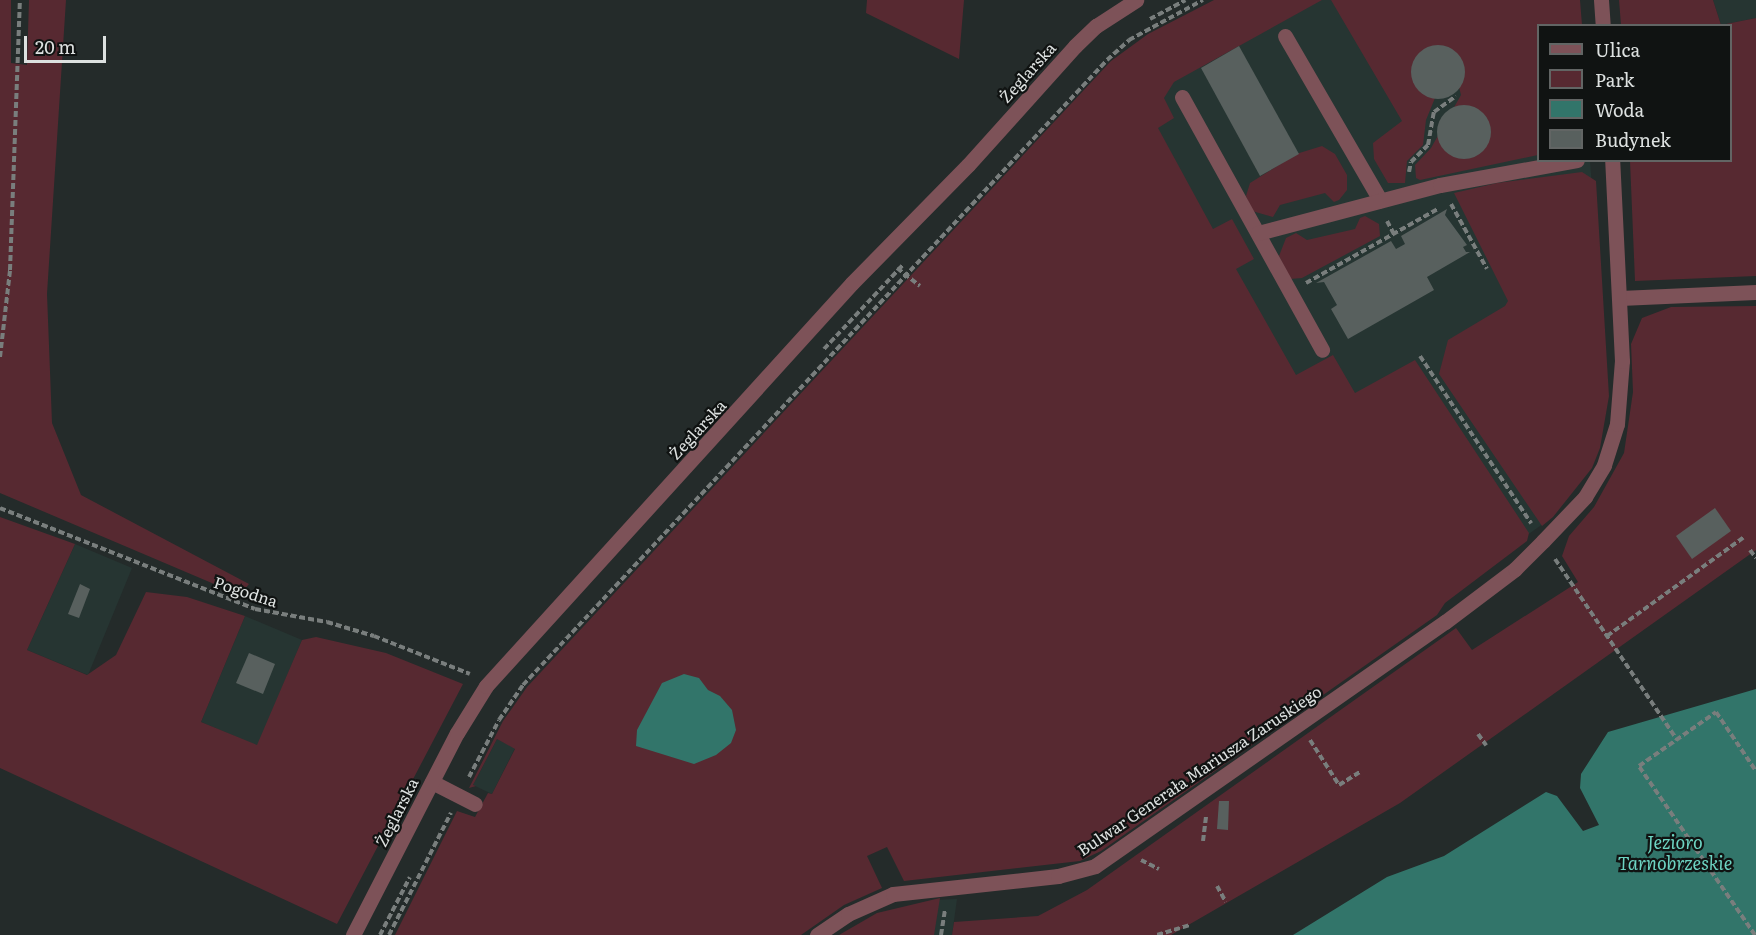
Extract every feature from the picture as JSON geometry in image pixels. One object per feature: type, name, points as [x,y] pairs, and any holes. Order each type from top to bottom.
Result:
[{"type":"street","name":"Żeglarska","points":[[353,935],[432,782],[488,684],[881,254],[968,165],[1075,46],[1096,26],[1136,0]]},
{"type":"street","points":[[1603,24],[1601,0],[1606,0]]},
{"type":"street","points":[[1285,36],[1380,200]]},
{"type":"street","points":[[1182,97],[1322,350]]},
{"type":"street","points":[[1258,233],[1440,185],[1566,162]]},
{"type":"street","name":"Bulwar Generała Mariusza Zaruskiego","points":[[817,935],[872,902],[912,890],[1081,872],[1300,724],[1445,622],[1515,569],[1585,497],[1604,465],[1617,424],[1622,393],[1620,298],[1612,162]]},
{"type":"street","points":[[1620,298],[1756,292]]},
{"type":"street","points":[[432,782],[475,804]]},
{"type":"path","points":[[0,357],[10,270],[20,0]]},
{"type":"path","points":[[1139,25],[1185,0]]},
{"type":"path","points":[[389,935],[499,720],[523,685],[1107,60],[1137,35],[1203,0]]},
{"type":"path","points":[[1410,176],[1411,162],[1428,145],[1434,112],[1456,96]]},
{"type":"path","points":[[1440,185],[1487,269]]},
{"type":"path","points":[[1290,292],[1450,202]]},
{"type":"path","points":[[881,254],[920,286]]},
{"type":"path","points":[[817,357],[906,261]]},
{"type":"path","points":[[1420,356],[1677,740]]},
{"type":"path","name":"Pogodna","points":[[0,508],[255,609],[327,622],[421,651],[488,684]]},
{"type":"path","points":[[1607,636],[1743,538]]},
{"type":"path","points":[[1750,550],[1756,558]]},
{"type":"path","points":[[1755,935],[1639,766],[1716,712],[1756,771]]},
{"type":"path","points":[[1300,724],[1339,785],[1361,771]]},
{"type":"path","points":[[1478,734],[1486,746]]},
{"type":"path","points":[[380,935],[411,875]]},
{"type":"path","points":[[1217,886],[1226,902]]},
{"type":"path","points":[[1157,935],[1190,925]]},
{"type":"shaded area","points":[[1280,0],[1578,0],[1541,24],[1537,24],[1537,162],[1590,162],[1606,368],[1556,509],[1540,526],[1409,619],[1131,111]]},
{"type":"shaded area","points":[[1713,0],[1756,0],[1756,18],[1721,24]]},
{"type":"shaded area","points":[[75,544],[132,568],[88,675],[27,650]]},
{"type":"shaded area","points":[[245,616],[302,640],[258,746],[201,722]]},
{"type":"shaded area","points":[[497,739],[515,748],[492,794],[473,785]]},
{"type":"shaded area","points":[[957,899],[952,935],[850,935],[936,900]]},
{"type":"green space","points":[[0,0],[11,0],[11,63],[27,65],[29,0],[66,0],[47,294],[52,423],[81,495],[249,584],[240,595],[0,493]]},
{"type":"green space","points":[[867,0],[964,0],[959,59],[866,13]]},
{"type":"green space","points":[[1214,0],[1322,0],[1174,82],[1164,98],[1174,118],[1158,128],[1213,229],[1232,219],[1254,259],[1236,269],[1296,375],[1333,355],[1355,393],[1415,360],[1529,533],[1527,541],[1445,603],[1437,615],[1101,851],[1080,861],[904,881],[887,847],[867,856],[882,888],[844,905],[801,935],[395,935],[457,811],[475,817],[488,793],[492,794],[515,749],[497,739],[473,785],[476,786],[469,788],[503,721],[527,687],[1111,61],[1148,34]]},
{"type":"green space","points":[[1331,0],[1580,0],[1582,24],[1537,24],[1537,155],[1420,180],[1416,178],[1415,165],[1431,148],[1461,95],[1459,87],[1435,98],[1426,120],[1423,145],[1407,161],[1405,183],[1388,183],[1374,159],[1373,143],[1402,121]]},
{"type":"green space","points":[[1619,0],[1713,0],[1721,24],[1621,24]]},
{"type":"green space","points":[[1756,18],[1756,276],[1635,281],[1630,162],[1732,162],[1732,24],[1726,24]]},
{"type":"green space","points":[[1322,146],[1335,154],[1347,175],[1347,190],[1339,200],[1334,202],[1325,193],[1280,205],[1273,217],[1252,211],[1246,196],[1250,183],[1296,154]]},
{"type":"green space","points":[[1582,172],[1596,181],[1609,396],[1600,448],[1592,468],[1553,517],[1542,526],[1439,374],[1448,340],[1505,306],[1508,301],[1454,193],[1497,183]]},
{"type":"green space","points":[[1365,216],[1379,224],[1380,236],[1302,278],[1290,279],[1279,256],[1286,238],[1296,233],[1307,240],[1355,229],[1360,218]]},
{"type":"green space","points":[[1756,306],[1756,550],[1400,803],[1171,935],[952,935],[954,922],[1038,916],[1087,890],[1456,628],[1472,650],[1578,582],[1562,556],[1569,536],[1594,507],[1624,453],[1633,392],[1631,344],[1642,318],[1671,307]]},
{"type":"green space","points":[[0,517],[75,544],[27,650],[87,675],[116,655],[146,592],[187,597],[245,616],[201,722],[257,745],[302,640],[316,637],[386,653],[463,684],[337,924],[0,768]]},
{"type":"green space","points":[[940,898],[934,935],[839,935],[877,913]]},
{"type":"water","points":[[684,674],[699,678],[708,690],[720,696],[732,710],[736,730],[731,743],[716,755],[694,764],[636,746],[637,730],[662,683]]},
{"type":"water","name":"Jezioro Tarnobrzeskie","points":[[1756,689],[1756,935],[1293,935],[1387,877],[1444,856],[1546,792],[1557,796],[1583,831],[1599,825],[1580,788],[1581,774],[1608,732]]},
{"type":"building","points":[[1438,45],[1448,47],[1457,53],[1463,62],[1465,72],[1463,82],[1457,91],[1448,97],[1438,99],[1428,97],[1419,91],[1413,82],[1411,72],[1413,62],[1419,53],[1428,47]]},
{"type":"building","points":[[1239,46],[1299,154],[1260,176],[1201,68]]},
{"type":"building","points":[[1464,105],[1474,107],[1483,113],[1489,122],[1491,132],[1489,142],[1483,151],[1474,157],[1464,159],[1454,157],[1445,151],[1439,142],[1437,132],[1439,122],[1445,113],[1454,107]]},
{"type":"building","points":[[1447,209],[1445,215],[1467,245],[1463,247],[1466,252],[1470,252],[1427,277],[1434,290],[1348,339],[1331,309],[1337,305],[1324,282],[1316,283],[1391,241],[1396,249],[1405,244],[1401,236]]},
{"type":"building","points":[[1715,508],[1731,531],[1692,559],[1676,536]]},
{"type":"building","points":[[80,584],[90,589],[79,618],[68,614]]},
{"type":"building","points":[[249,653],[275,664],[263,694],[236,683]]},
{"type":"building","points":[[1219,801],[1229,801],[1228,830],[1217,829]]}]
